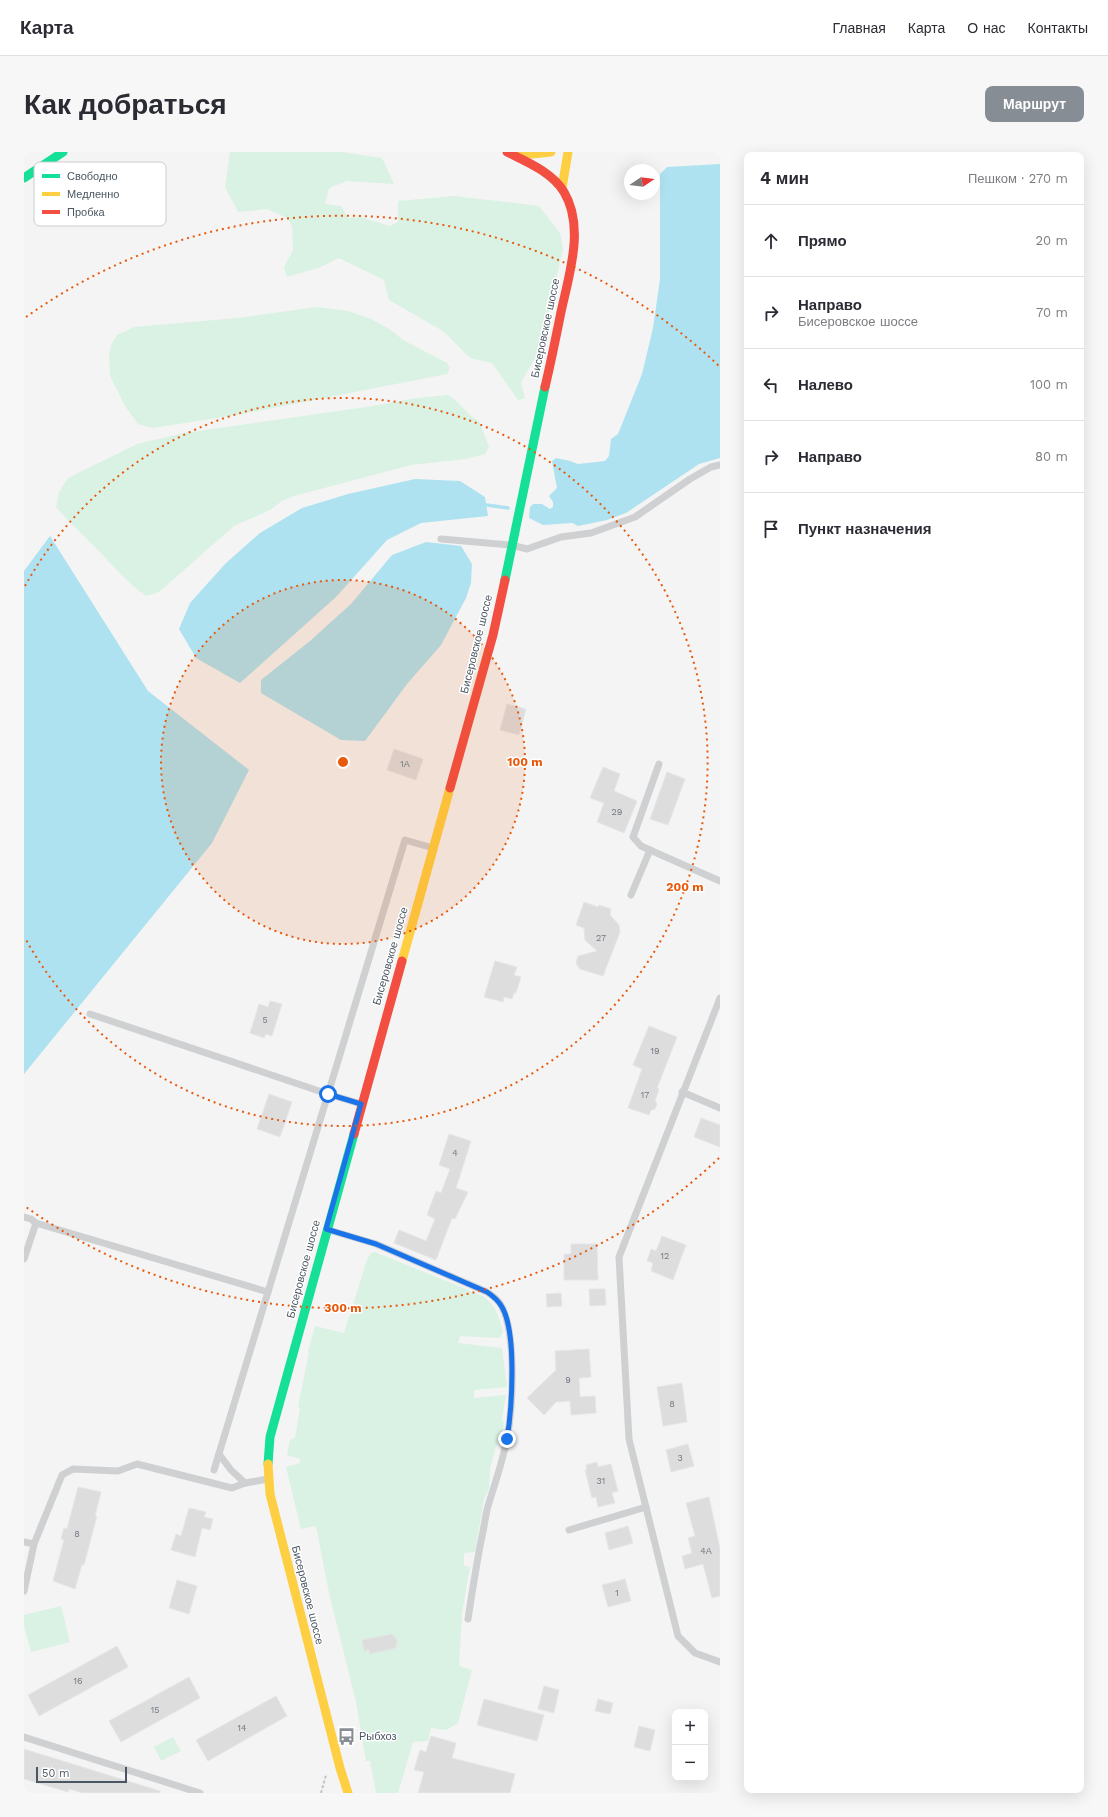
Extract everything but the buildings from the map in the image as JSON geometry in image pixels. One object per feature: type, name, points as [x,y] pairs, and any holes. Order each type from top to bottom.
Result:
[{"type":"main road","points":[[47,162],[62,152]]},
{"type":"main road","points":[[508,152],[532,154],[551,152]]},
{"type":"main road","name":"Бисеровское шоссе","points":[[348,1793],[340,1768],[270,1494],[268,1479],[270,1437],[326,1229],[493,634],[572,260],[574,243],[573,218],[567,198],[562,188],[553,178],[534,164],[508,152]]},
{"type":"main road","points":[[562,188],[568,152]]},
{"type":"main road","points":[[24,178],[34,171]]},
{"type":"lane","points":[[441,539],[511,545],[527,549],[561,537],[591,533],[622,523],[634,517],[690,479],[711,467],[720,465]]},
{"type":"lane","points":[[659,764],[633,837],[641,846],[720,881]]},
{"type":"lane","points":[[214,1470],[405,840],[433,848]]},
{"type":"lane","points":[[631,895],[650,850]]},
{"type":"lane","points":[[720,998],[682,1092],[619,1257],[628,1439],[678,1636],[695,1653],[720,1662]]},
{"type":"lane","points":[[90,1014],[361,1104]]},
{"type":"lane","points":[[682,1092],[720,1108]]},
{"type":"lane","points":[[24,1216],[36,1223],[268,1292]]},
{"type":"lane","points":[[24,1259],[36,1223]]},
{"type":"lane","points":[[326,1229],[376,1244],[482,1289],[497,1299],[503,1308],[507,1321],[510,1342],[512,1391],[511,1418],[503,1454],[488,1505],[468,1619]]},
{"type":"lane","points":[[219,1454],[231,1470],[245,1482]]},
{"type":"lane","points":[[24,1591],[34,1544],[62,1475],[73,1469],[118,1471],[137,1464],[232,1488],[245,1482],[268,1479]]},
{"type":"lane","points":[[570,1530],[646,1507]]},
{"type":"lane","points":[[24,1542],[34,1544]]},
{"type":"lane","points":[[24,1737],[200,1793]]},
{"type":"green space","points":[[230,152],[342,152],[382,158],[394,184],[347,181],[329,188],[325,204],[341,206],[348,218],[360,217],[390,226],[398,222],[398,201],[454,196],[539,206],[560,233],[563,249],[541,348],[521,382],[525,398],[518,400],[492,363],[470,358],[443,331],[389,300],[384,280],[339,258],[321,267],[287,277],[284,267],[293,250],[292,226],[287,218],[267,209],[238,212],[225,187]]},
{"type":"green space","points":[[317,307],[348,311],[371,319],[391,330],[403,340],[447,363],[450,368],[447,374],[242,414],[153,428],[138,424],[125,406],[110,376],[109,353],[112,343],[117,335],[134,327],[238,318]]},
{"type":"green space","points":[[448,395],[479,421],[489,447],[485,454],[466,459],[411,465],[294,496],[282,501],[270,510],[234,526],[159,592],[146,596],[121,575],[56,507],[59,492],[68,478],[137,444],[184,433],[373,406],[417,398]]},
{"type":"green space","points":[[375,1252],[483,1296],[491,1304],[500,1321],[503,1332],[500,1338],[460,1336],[458,1343],[502,1348],[507,1387],[474,1390],[474,1398],[506,1395],[502,1419],[504,1423],[501,1437],[496,1446],[490,1469],[489,1488],[484,1499],[475,1552],[464,1553],[464,1566],[470,1567],[462,1613],[459,1666],[472,1670],[458,1723],[446,1730],[431,1728],[428,1741],[413,1742],[398,1793],[376,1793],[370,1761],[366,1761],[356,1702],[329,1593],[316,1526],[301,1529],[286,1467],[300,1463],[300,1459],[287,1455],[290,1440],[295,1438],[300,1408],[298,1407],[308,1351],[315,1326],[344,1333],[367,1260],[371,1253]]},
{"type":"green space","points":[[61,1606],[70,1642],[31,1652],[24,1625],[24,1615]]},
{"type":"green space","points":[[173,1737],[181,1751],[161,1761],[154,1747]]},
{"type":"water","points":[[720,164],[720,458],[699,464],[626,513],[607,520],[578,526],[572,523],[543,525],[529,518],[530,507],[533,504],[542,504],[550,509],[553,507],[553,502],[549,496],[557,488],[552,461],[556,458],[578,464],[605,461],[609,456],[611,439],[618,434],[642,374],[653,328],[660,279],[660,174],[667,167]]},
{"type":"water","points":[[415,479],[460,481],[485,497],[488,516],[421,523],[387,540],[336,597],[240,683],[196,658],[179,629],[190,603],[226,563],[260,533],[302,508],[348,494]]},
{"type":"water","points":[[50,536],[148,691],[249,770],[212,843],[24,1074],[24,571]]},
{"type":"water","points":[[426,542],[461,546],[472,564],[471,583],[466,598],[441,645],[407,684],[365,741],[341,740],[261,693],[261,680],[310,641],[351,604],[392,555]]},
{"type":"waterway","points":[[487,505],[508,508]]},
{"type":"traffic: fast","points":[[48,162],[63,152]]},
{"type":"traffic: fast","points":[[24,178],[34,171]]},
{"type":"traffic: fast","points":[[505,580],[545,387]]},
{"type":"traffic: fast","points":[[268,1464],[270,1437],[354,1134]]},
{"type":"traffic: slow","points":[[516,153],[532,154],[551,152]]},
{"type":"traffic: slow","points":[[562,188],[568,152]]},
{"type":"traffic: slow","points":[[402,961],[450,788]]},
{"type":"traffic: slow","points":[[268,1464],[270,1494],[340,1768],[348,1793]]},
{"type":"traffic: jam","points":[[507,152],[546,173],[559,185],[564,192],[574,220],[571,267],[545,387]]},
{"type":"traffic: jam","points":[[450,788],[493,635],[505,580]]},
{"type":"traffic: jam","points":[[354,1134],[402,961]]},
{"type":"place","name":"Рыбхоз","points":[[346,1736]]},
{"type":"route","points":[[328,1094],[361,1104],[326,1229],[376,1244],[487,1292],[497,1299],[503,1308],[507,1321],[510,1342],[512,1391],[511,1418],[507,1439]]}]
